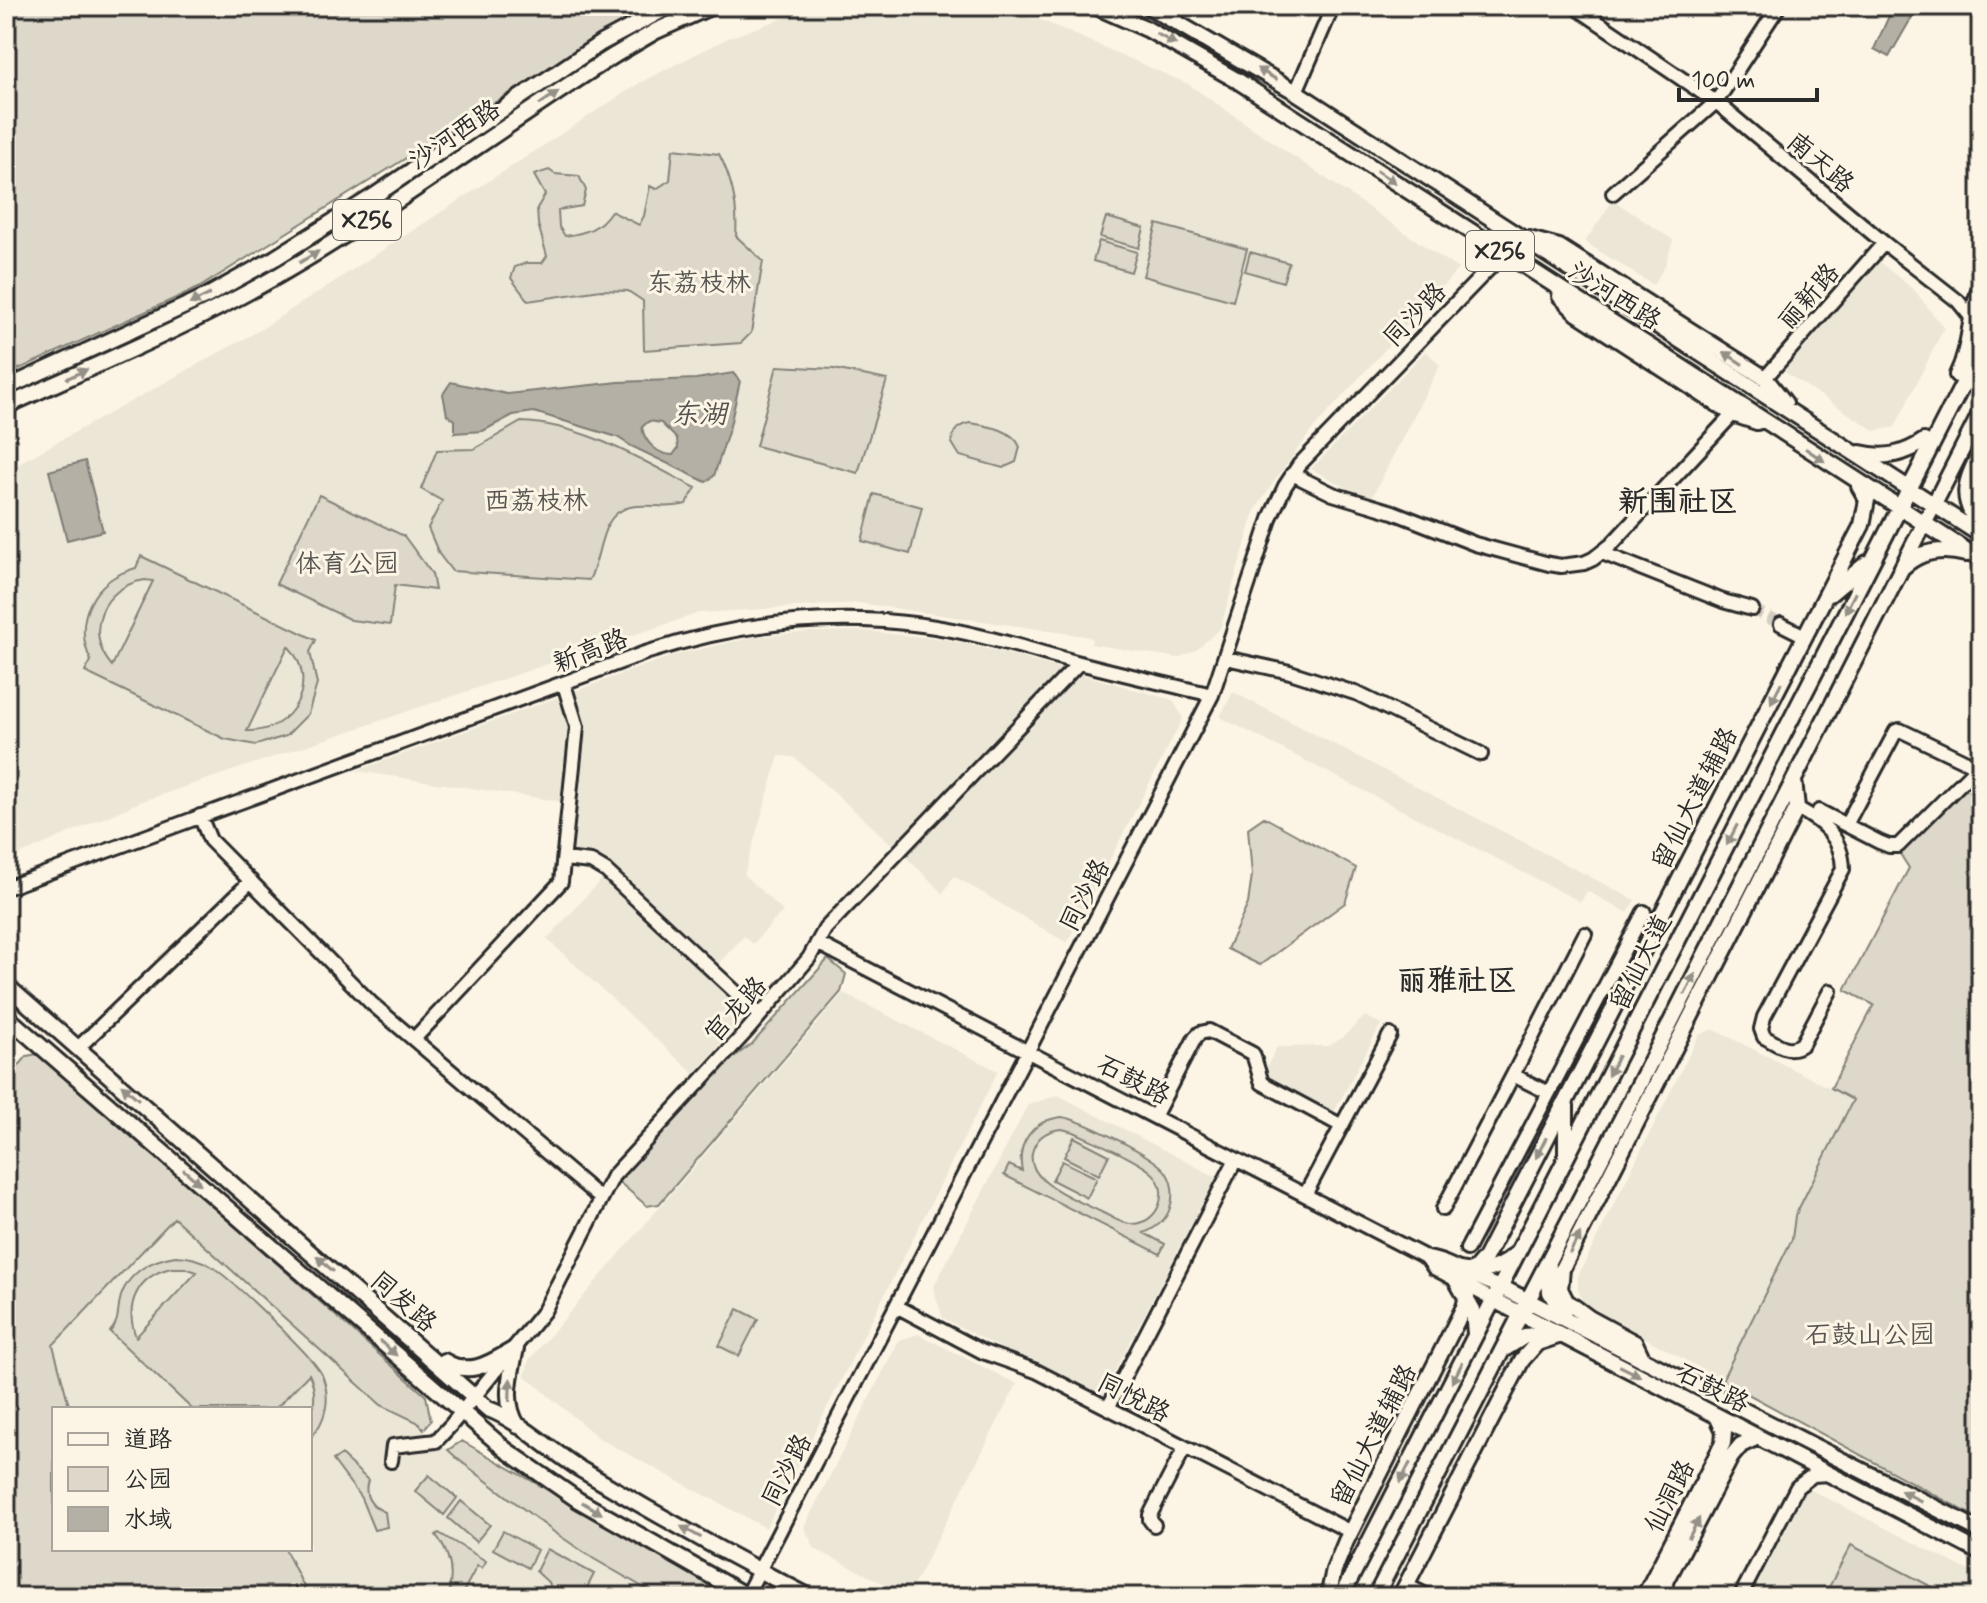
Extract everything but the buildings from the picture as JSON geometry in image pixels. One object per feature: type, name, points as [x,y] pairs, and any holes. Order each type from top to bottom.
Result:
[{"type":"main road","name":"沙河西路","points":[[6,388],[207,296],[275,258],[601,43],[670,6]]},
{"type":"main road","name":"沙河西路","points":[[6,406],[249,292],[350,232],[615,55],[656,31],[712,6]]},
{"type":"main road","name":"沙河西路","points":[[1095,6],[1170,41],[1238,81],[1857,483],[1978,558]]},
{"type":"main road","name":"沙河西路","points":[[1148,6],[1296,92],[1981,535]]},
{"type":"main road","points":[[1521,237],[1559,247],[1765,378],[1789,410]]},
{"type":"main road","points":[[1543,278],[1577,313],[1733,414],[1778,430]]},
{"type":"main road","points":[[1910,488],[1911,467],[1964,363],[1978,293]]},
{"type":"main road","name":"留仙大道","points":[[1341,1597],[1981,349]]},
{"type":"main road","points":[[1375,1597],[1981,412]]},
{"type":"main road","points":[[1851,450],[1891,456],[1924,441]]},
{"type":"main road","points":[[1981,451],[1965,486],[1969,508],[1981,528]]},
{"type":"main road","name":"留仙大道辅路","points":[[1462,1274],[1485,1258],[1865,518],[1867,500],[1857,483]]},
{"type":"main road","points":[[1898,574],[1911,560],[1927,553],[1955,551],[1978,558]]},
{"type":"main road","points":[[1824,599],[1873,558]]},
{"type":"main road","points":[[1643,1360],[1635,1343],[1576,1310],[1566,1301],[1560,1289],[1562,1269],[1797,808],[1793,780]]},
{"type":"main road","name":"同发路","points":[[6,985],[488,1409],[500,1413],[599,1480],[810,1597]]},
{"type":"main road","name":"同发路","points":[[6,1016],[513,1456],[555,1485],[747,1596]]},
{"type":"main road","points":[[1566,1101],[1566,1160]]},
{"type":"main road","points":[[1578,1203],[1611,1171]]},
{"type":"main road","points":[[1472,1342],[1476,1323],[1462,1274],[1502,1265],[1521,1246]]},
{"type":"main road","points":[[1551,1256],[1547,1274],[1550,1292],[1557,1308],[1574,1324]]},
{"type":"main road","name":"石鼓路","points":[[1497,1293],[1561,1335],[1981,1553]]},
{"type":"main road","name":"留仙大道辅路","points":[[1328,1597],[1334,1570],[1351,1532],[1467,1297]]},
{"type":"main road","name":"石鼓路","points":[[1524,1308],[1574,1324],[1981,1531]]},
{"type":"main road","points":[[1498,1359],[1511,1343],[1525,1336],[1544,1332],[1561,1335]]},
{"type":"main road","points":[[1403,1591],[1522,1360],[1537,1343],[1561,1335]]},
{"type":"main road","points":[[417,1344],[455,1368],[468,1370],[483,1367],[516,1348]]},
{"type":"main road","points":[[516,1348],[508,1390],[511,1412],[521,1429]]},
{"type":"main road","points":[[1393,1448],[1441,1404]]},
{"type":"main road","name":"仙洞路","points":[[1644,1597],[1720,1451],[1724,1431],[1717,1416]]},
{"type":"main road","points":[[1449,1501],[1458,1441],[1465,1423]]},
{"type":"main road","name":"仙洞路","points":[[1658,1597],[1731,1457],[1741,1445],[1758,1437]]},
{"type":"street","points":[[1296,92],[1333,6]]},
{"type":"street","name":"南天路","points":[[1574,6],[1716,102],[1958,301],[1971,317]]},
{"type":"street","points":[[1613,193],[1716,102],[1779,6]]},
{"type":"street","name":"丽新路","points":[[1765,378],[1884,243]]},
{"type":"street","name":"同沙路","points":[[747,1596],[1212,695],[1271,516],[1292,474],[1504,253]]},
{"type":"street","points":[[1958,301],[1978,293]]},
{"type":"street","points":[[1292,474],[1333,494],[1393,512],[1475,544],[1549,564],[1584,563],[1602,553],[1733,414]]},
{"type":"street","points":[[1602,553],[1723,601],[1752,609]]},
{"type":"street","name":"新高路","points":[[6,888],[645,653],[698,637],[753,626],[808,621],[891,622],[946,629],[1212,695]]},
{"type":"street","points":[[1781,624],[1805,636]]},
{"type":"street","points":[[1226,658],[1290,672],[1358,694],[1481,754]]},
{"type":"street","name":"官龙路","points":[[391,1461],[393,1446],[436,1441],[475,1397],[516,1348],[555,1292],[613,1176],[809,958],[825,929],[1079,663]]},
{"type":"street","points":[[414,1039],[561,882],[577,727],[564,684]]},
{"type":"street","points":[[1819,811],[1846,825],[1889,846],[1898,846],[1979,765],[1900,730],[1896,731],[1846,825]]},
{"type":"street","points":[[1797,808],[1820,820],[1837,842],[1843,855],[1843,869],[1764,1017],[1761,1029],[1764,1037],[1787,1049],[1793,1050],[1802,1044],[1830,991]]},
{"type":"street","points":[[200,816],[210,840],[371,1003],[600,1198]]},
{"type":"street","points":[[564,859],[591,862],[606,871],[760,1015]]},
{"type":"street","points":[[79,1047],[251,881]]},
{"type":"street","points":[[1467,1249],[1644,912]]},
{"type":"street","points":[[1443,1209],[1585,934]]},
{"type":"street","name":"石鼓路","points":[[817,943],[1427,1258],[1438,1260],[1482,1282],[1497,1293]]},
{"type":"street","points":[[1154,1117],[1195,1038],[1209,1031],[1253,1054],[1262,1083],[1342,1126]]},
{"type":"street","points":[[1305,1195],[1390,1035]]},
{"type":"street","points":[[1513,1075],[1549,1093]]},
{"type":"street","points":[[1108,1408],[1236,1159]]},
{"type":"street","name":"同悦路","points":[[896,1306],[983,1352],[1027,1367],[1351,1532]]},
{"type":"street","points":[[1154,1525],[1150,1515],[1185,1447]]},
{"type":"street","points":[[1740,1597],[1797,1487],[1798,1468],[1786,1451]]},
{"type":"street","points":[[1797,1487],[1813,1475],[1831,1474]]},
{"type":"street","points":[[1403,1591],[1430,1597]]},
{"type":"shaded area","points":[[818,6],[962,6],[1041,20],[1188,84],[1458,269],[1312,430],[1275,480],[1255,511],[1220,629],[1196,650],[1178,658],[1091,644],[1092,638],[1085,636],[859,603],[699,613],[140,802],[12,858],[6,841],[6,475],[23,461],[260,330],[641,82],[728,38]]},
{"type":"shaded area","points":[[1613,200],[1673,240],[1665,266],[1653,285],[1585,242]]},
{"type":"shaded area","points":[[1876,259],[1915,291],[1944,328],[1895,427],[1875,431],[1786,373],[1785,362]]},
{"type":"shaded area","points":[[1426,351],[1440,365],[1372,497],[1357,493],[1311,469]]},
{"type":"shaded area","points":[[863,631],[944,639],[997,651],[1173,700],[1183,718],[1067,943],[954,876],[943,893],[794,757],[779,756],[744,875],[783,911],[753,944],[744,936],[718,964],[759,1002],[694,1074],[547,939],[612,868],[594,856],[569,852],[565,802],[356,771],[674,655],[754,637]]},
{"type":"shaded area","points":[[1233,692],[1635,900],[1628,913],[1587,891],[1581,902],[1220,717]]},
{"type":"shaded area","points":[[843,993],[998,1071],[766,1528],[600,1439],[525,1376],[529,1360]]},
{"type":"shaded area","points":[[1365,1016],[1381,1024],[1333,1114],[1262,1076],[1277,1047],[1328,1046],[1342,1038]]},
{"type":"shaded area","points":[[1713,1029],[1854,1100],[1795,1216],[1792,1239],[1722,1380],[1590,1308],[1582,1301],[1578,1289],[1578,1276],[1699,1035]]},
{"type":"shaded area","points":[[6,1069],[381,1405],[417,1423],[459,1460],[554,1532],[660,1597],[6,1597]]},
{"type":"shaded area","points":[[1058,1095],[1216,1177],[1100,1400],[943,1318],[933,1288],[1028,1105]]},
{"type":"shaded area","points":[[918,1334],[1017,1384],[908,1596],[815,1549],[804,1527],[899,1340]]},
{"type":"shaded area","points":[[1807,1488],[1981,1577],[1981,1597],[1751,1597]]},
{"type":"green space","points":[[6,6],[649,6],[200,287],[6,375]]},
{"type":"green space","name":"东荔枝林","points":[[673,149],[719,154],[724,164],[735,204],[736,236],[763,261],[751,333],[741,343],[644,350],[643,301],[628,291],[601,290],[528,301],[511,278],[515,267],[542,263],[547,256],[537,208],[545,195],[534,175],[549,170],[555,174],[579,176],[586,190],[582,206],[558,210],[559,227],[565,236],[591,229],[611,211],[639,225],[650,186],[656,189],[670,180]]},
{"type":"green space","points":[[1106,217],[1144,228],[1139,248],[1100,237]]},
{"type":"green space","points":[[1157,224],[1247,249],[1233,301],[1143,276]]},
{"type":"green space","points":[[1099,241],[1137,252],[1131,272],[1093,261]]},
{"type":"green space","points":[[1250,252],[1289,263],[1283,282],[1245,271]]},
{"type":"green space","points":[[777,366],[834,369],[887,380],[858,473],[756,446]]},
{"type":"green space","name":"西荔枝林","points":[[521,422],[544,424],[590,436],[696,488],[686,504],[637,506],[620,511],[606,527],[589,580],[452,571],[439,554],[428,528],[442,501],[421,489],[437,450],[474,449]]},
{"type":"green space","points":[[970,423],[999,429],[1012,436],[1020,447],[1016,462],[1003,468],[960,456],[952,443],[953,436],[959,427]]},
{"type":"green space","points":[[874,494],[922,507],[910,554],[862,541]]},
{"type":"green space","name":"体育公园","points":[[319,495],[404,536],[432,574],[435,590],[395,585],[390,625],[351,620],[276,584]]},
{"type":"green space","points":[[141,556],[316,640],[310,652],[317,684],[308,714],[286,736],[256,745],[225,739],[85,672],[91,661],[84,631],[90,603],[108,581],[136,568]],"holes":[[[145,580],[153,581],[112,666],[103,653],[99,639],[98,626],[102,613],[118,591]],[[288,646],[298,660],[302,674],[302,689],[297,702],[289,714],[277,723],[247,731]]]},
{"type":"green space","name":"石鼓山公园","points":[[1981,771],[1981,1520],[1722,1380],[1792,1239],[1795,1216],[1853,1100],[1831,1088],[1874,1005],[1845,990],[1909,868],[1900,854]]},
{"type":"green space","points":[[1264,817],[1356,868],[1345,903],[1260,965],[1227,949],[1248,904],[1252,875],[1248,828]]},
{"type":"green space","points":[[828,959],[846,974],[841,992],[659,1204],[647,1206],[619,1182],[623,1174],[730,1060],[752,1044]]},
{"type":"green space","points":[[37,1054],[426,1396],[431,1421],[424,1429],[417,1422],[381,1405],[174,1218],[53,1345],[69,1407],[52,1407],[52,1551],[286,1551],[309,1597],[6,1597],[6,1081],[27,1056]]},
{"type":"green space","points":[[1062,1117],[1101,1132],[1134,1148],[1166,1172],[1172,1190],[1170,1208],[1160,1224],[1144,1233],[1165,1244],[1160,1254],[1004,1175],[1009,1165],[1022,1171],[1024,1142],[1035,1128]],"holes":[[[1054,1130],[1074,1132],[1130,1158],[1155,1176],[1161,1200],[1154,1214],[1140,1223],[1124,1223],[1065,1195],[1041,1178],[1034,1168],[1032,1156],[1038,1140]]]},
{"type":"green space","points":[[1074,1137],[1109,1155],[1099,1175],[1064,1157]]},
{"type":"green space","points":[[1062,1161],[1097,1178],[1087,1198],[1052,1180]]},
{"type":"green space","points":[[175,1256],[189,1257],[211,1266],[271,1318],[304,1352],[322,1375],[327,1400],[324,1416],[312,1436],[314,1390],[309,1374],[277,1407],[190,1407],[110,1332],[129,1280],[149,1264]],"holes":[[[171,1268],[197,1272],[136,1337],[133,1303],[142,1285],[159,1272]]]},
{"type":"green space","points":[[738,1309],[758,1319],[739,1356],[719,1346]]},
{"type":"green space","points":[[462,1441],[735,1597],[660,1597],[554,1532],[459,1460],[448,1450]]},
{"type":"green space","points":[[341,1455],[368,1480],[367,1496],[375,1507],[385,1512],[387,1527],[374,1530],[361,1498],[333,1460]]},
{"type":"green space","points":[[429,1475],[457,1498],[444,1515],[415,1491]]},
{"type":"green space","points":[[461,1501],[490,1525],[476,1542],[448,1518]]},
{"type":"green space","points":[[503,1531],[537,1550],[528,1568],[493,1549]]},
{"type":"green space","points":[[439,1533],[486,1561],[482,1568],[477,1566],[461,1596],[449,1590],[451,1568],[436,1535]]},
{"type":"green space","points":[[1851,1545],[1932,1587],[1926,1597],[1843,1597],[1828,1589]]},
{"type":"green space","points":[[547,1549],[594,1574],[586,1590],[599,1597],[548,1597],[550,1584],[536,1571]]},
{"type":"water","points":[[1884,6],[1909,6],[1916,10],[1889,57],[1874,49],[1889,16]]},
{"type":"water","name":"东湖","points":[[733,373],[740,381],[714,476],[706,482],[617,437],[534,412],[513,415],[483,431],[455,433],[455,420],[447,415],[443,394],[451,382],[507,394],[619,382],[696,379]],"holes":[[[649,421],[661,423],[677,439],[678,448],[673,455],[657,450],[643,433],[642,427]]]},
{"type":"water","points":[[85,461],[103,531],[67,540],[49,471]]},
{"type":"tunnel","points":[[1752,609],[1781,624]]},
{"type":"district","name":"新围社区","points":[[1678,501]]},
{"type":"district","name":"丽雅社区","points":[[1457,980]]}]
